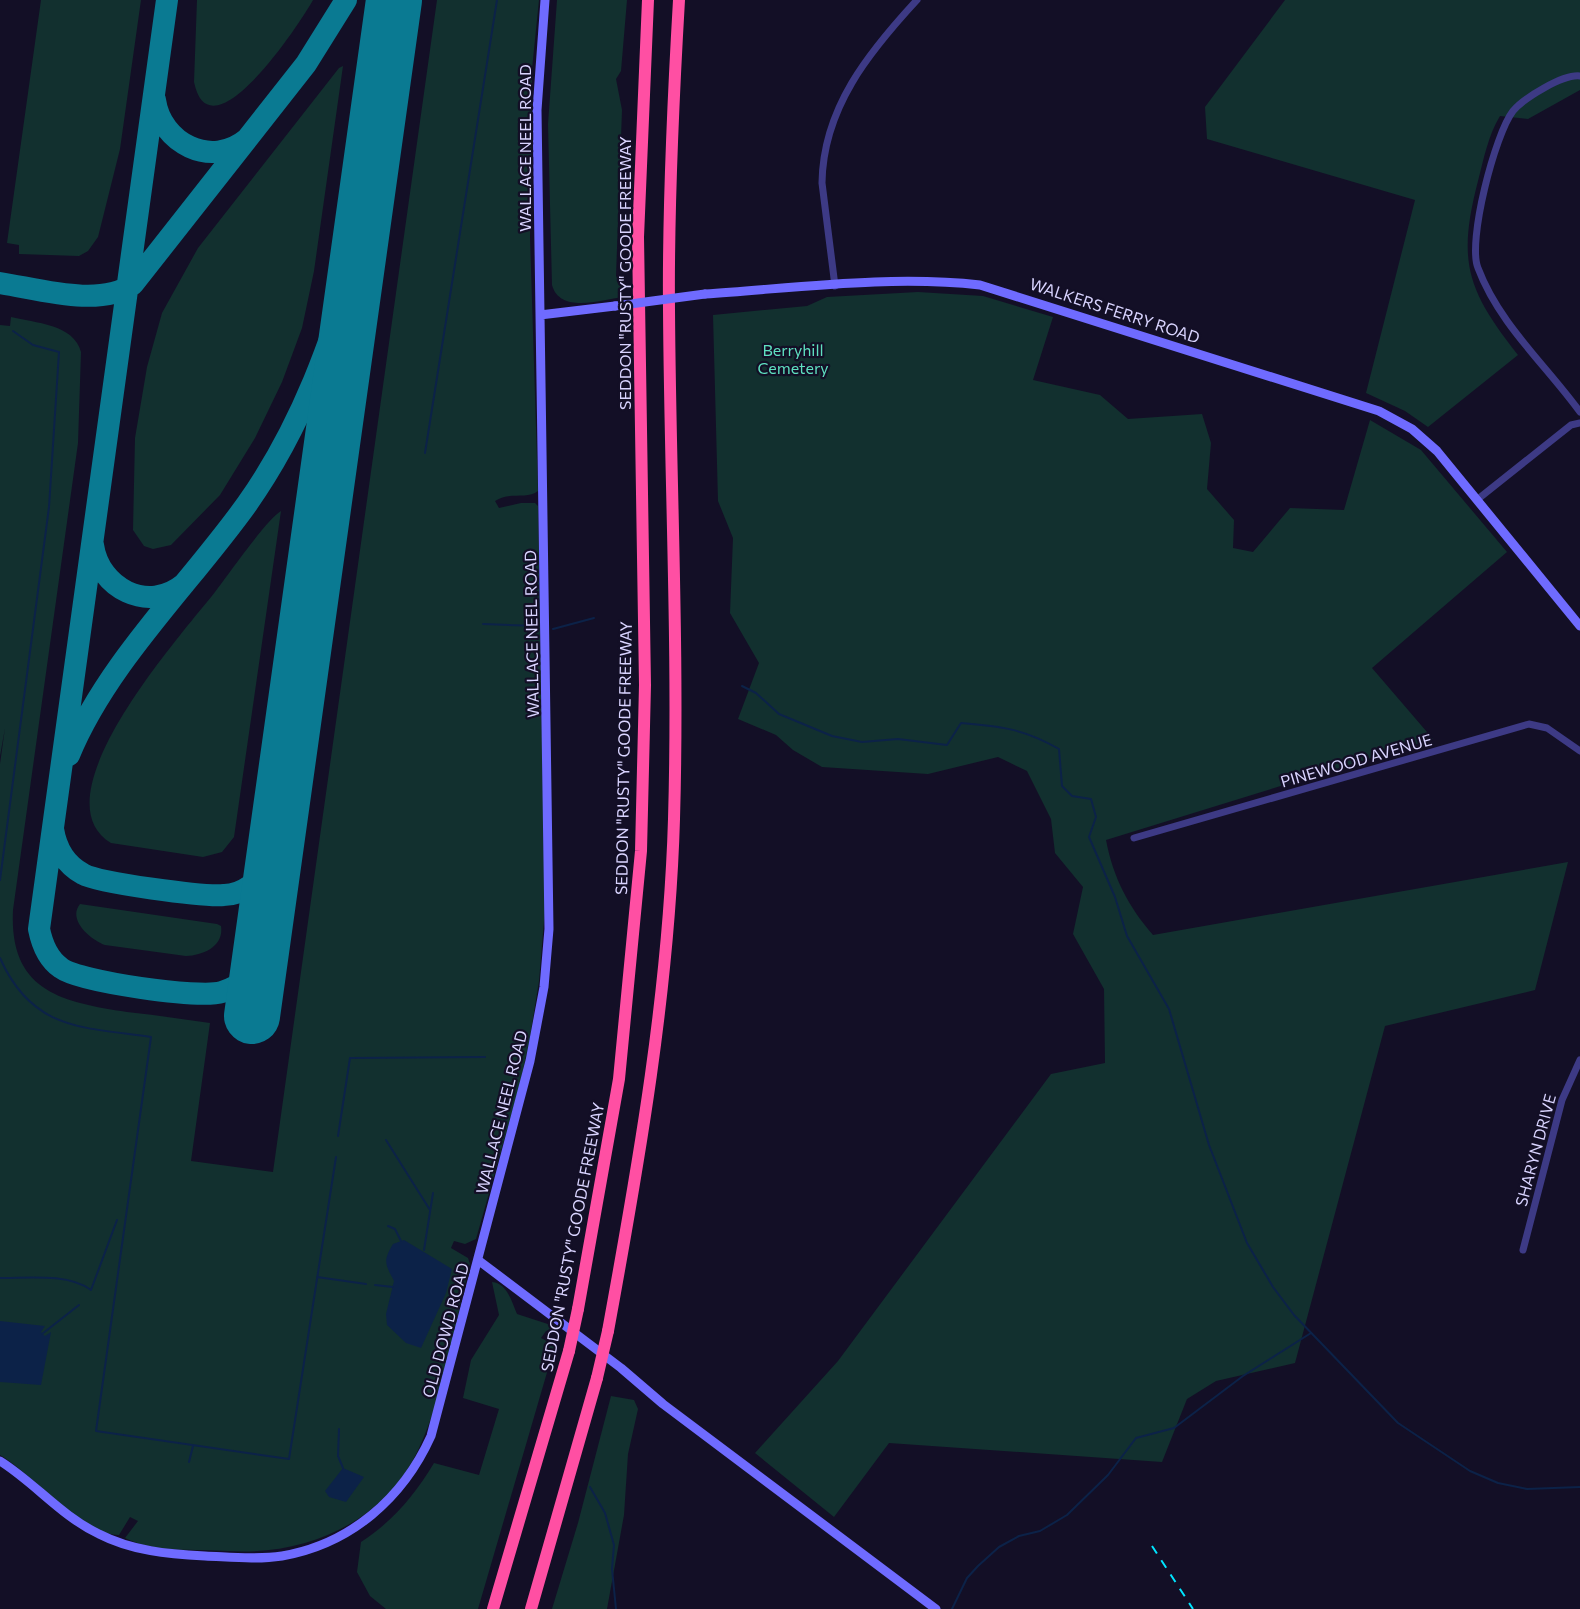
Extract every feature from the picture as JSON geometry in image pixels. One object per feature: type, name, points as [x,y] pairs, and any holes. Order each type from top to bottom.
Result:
[{"type":"highway","name":"SEDDON \"RUSTY\" GOODE FREEWAY","points":[[494,1609],[578,1309],[619,1079],[641,851],[645,686],[638,237],[648,0]]},
{"type":"highway","points":[[532,1606],[597,1378],[608,1331],[632,1204],[650,1083],[664,961],[674,819],[669,306],[679,0]]},
{"type":"street","name":"WALLACE NEEL ROAD","points":[[478,1260],[536,1034],[549,929],[537,100],[545,0]]},
{"type":"street","points":[[835,286],[822,183],[822,166],[830,133],[862,63],[917,0]]},
{"type":"street","points":[[1580,76],[1558,82],[1523,100],[1505,123],[1490,167],[1478,226],[1475,260],[1503,314],[1580,412]]},
{"type":"street","name":"WALKERS FERRY ROAD","points":[[540,315],[705,294],[933,282],[980,285],[1353,401],[1379,411],[1412,429],[1437,451],[1580,626]]},
{"type":"street","points":[[1478,500],[1570,425],[1580,423]]},
{"type":"street","name":"PINEWOOD AVENUE","points":[[1134,838],[1529,724],[1547,728],[1580,751]]},
{"type":"street","name":"SHARYN DRIVE","points":[[1523,1250],[1562,1100],[1580,1060]]},
{"type":"street","name":"OLD DOWD ROAD","points":[[0,1461],[80,1524],[118,1543],[140,1549],[174,1554],[261,1558],[281,1556],[322,1544],[342,1535],[378,1510],[405,1482],[423,1452],[435,1421],[478,1260],[612,1361],[663,1404],[936,1609]]},
{"type":"green space","points":[[41,0],[141,0],[120,149],[98,237],[88,251],[79,256],[19,254],[19,245],[7,243]]},
{"type":"green space","points":[[197,0],[313,0],[292,33],[255,78],[236,96],[218,105],[203,102],[194,82]]},
{"type":"green space","points":[[437,0],[539,0],[532,69],[530,237],[538,491],[529,495],[506,496],[495,501],[499,508],[521,503],[535,503],[538,506],[545,909],[539,981],[530,1037],[520,1084],[476,1239],[465,1244],[454,1241],[451,1248],[468,1258],[470,1264],[435,1405],[419,1448],[404,1474],[386,1496],[364,1514],[340,1529],[314,1540],[257,1551],[149,1546],[125,1538],[138,1521],[130,1517],[119,1535],[106,1533],[75,1515],[0,1455],[0,764],[5,728],[0,756],[0,325],[10,326],[11,317],[52,326],[70,336],[77,343],[81,352],[78,443],[13,910],[14,937],[20,959],[30,975],[44,988],[61,997],[103,1008],[210,1023],[191,1161],[273,1172]]},
{"type":"green space","points":[[557,0],[627,0],[621,71],[616,79],[622,110],[616,276],[621,283],[623,297],[593,302],[572,302],[563,300],[556,294],[552,285],[548,124]]},
{"type":"green space","points":[[1285,0],[1580,0],[1580,90],[1528,119],[1500,116],[1487,147],[1472,209],[1468,233],[1471,274],[1477,293],[1487,312],[1518,355],[1428,427],[1405,411],[1366,393],[1415,200],[1207,139],[1205,107]]},
{"type":"green space","points":[[343,66],[314,271],[302,328],[282,382],[255,438],[220,495],[171,545],[153,549],[144,546],[133,530],[135,438],[147,367],[162,313],[198,248],[339,68]]},
{"type":"green space","name":"Berryhill Cemetery","points":[[918,292],[983,296],[1053,317],[1033,380],[1100,395],[1128,419],[1202,414],[1211,443],[1207,489],[1234,520],[1233,548],[1253,552],[1290,508],[1344,510],[1370,420],[1421,450],[1507,552],[1372,668],[1433,739],[1106,840],[1117,879],[1136,913],[1153,935],[1568,862],[1535,990],[1385,1026],[1295,1363],[1216,1381],[1187,1399],[1162,1462],[889,1443],[834,1517],[755,1453],[838,1361],[1051,1074],[1105,1063],[1104,989],[1073,934],[1083,887],[1055,853],[1051,819],[1027,771],[998,757],[928,774],[822,767],[793,750],[776,735],[738,719],[759,663],[730,613],[733,538],[718,501],[713,315],[807,306],[827,297]]},
{"type":"green space","points":[[281,511],[234,837],[222,852],[203,857],[111,843],[92,821],[91,790],[102,754],[122,716],[148,677],[257,536]]},
{"type":"green space","points":[[80,904],[217,924],[221,926],[221,933],[216,944],[211,948],[199,954],[186,956],[105,945],[93,939],[82,929],[76,916]]},
{"type":"green space","points":[[492,1282],[505,1289],[517,1314],[557,1327],[546,1331],[541,1338],[555,1345],[478,1609],[386,1609],[370,1596],[357,1572],[361,1542],[402,1507],[434,1463],[479,1475],[499,1409],[463,1398],[471,1360],[499,1315]]},
{"type":"green space","points":[[611,1396],[634,1400],[638,1409],[628,1454],[624,1515],[607,1609],[552,1609],[578,1523]]},
{"type":"water","points":[[404,1240],[452,1269],[446,1293],[421,1348],[406,1343],[387,1325],[386,1314],[394,1281],[386,1259],[393,1244]]},
{"type":"water","points":[[0,1321],[45,1326],[41,1332],[45,1336],[51,1332],[41,1385],[0,1382]]},
{"type":"water","points":[[343,1468],[364,1477],[346,1502],[329,1497],[325,1491]]},
{"type":"waterway","points":[[425,453],[497,0]]},
{"type":"waterway","points":[[0,880],[49,507],[59,352],[33,345],[13,331]]},
{"type":"waterway","points":[[553,629],[594,618]]},
{"type":"waterway","points":[[483,624],[539,626]]},
{"type":"waterway","points":[[742,686],[756,693],[779,714],[832,736],[862,742],[898,739],[947,745],[961,723],[1023,733],[1059,749],[1062,786],[1072,796],[1091,799],[1096,817],[1089,837],[1115,897],[1127,936],[1169,1009],[1209,1145],[1247,1243],[1273,1287],[1294,1315],[1398,1423],[1470,1471],[1498,1483],[1527,1489],[1580,1487]]},
{"type":"waterway","points":[[0,958],[13,982],[27,999],[43,1012],[81,1027],[151,1037],[96,1431],[289,1459],[336,1157]]},
{"type":"waterway","points":[[338,1136],[350,1058],[485,1057]]},
{"type":"waterway","points":[[386,1140],[430,1210]]},
{"type":"waterway","points":[[424,1250],[433,1193]]},
{"type":"waterway","points":[[0,1278],[59,1279],[71,1281],[91,1290],[117,1220]]},
{"type":"waterway","points":[[388,1226],[395,1229],[401,1241]]},
{"type":"waterway","points":[[317,1277],[366,1284]]},
{"type":"waterway","points":[[375,1285],[393,1287]]},
{"type":"waterway","points":[[42,1334],[79,1305]]},
{"type":"waterway","points":[[952,1609],[967,1578],[978,1566],[999,1547],[1019,1536],[1040,1531],[1067,1515],[1108,1475],[1136,1438],[1174,1428],[1243,1376],[1311,1333]]},
{"type":"waterway","points":[[339,1429],[338,1456],[343,1468]]},
{"type":"waterway","points":[[189,1462],[193,1446]]},
{"type":"waterway","points":[[590,1487],[605,1513],[614,1545],[612,1569],[616,1609]]},
{"type":"taxiway","points":[[167,0],[39,929],[46,951],[61,968],[91,979],[166,991],[210,994],[230,989],[247,977],[261,951]]},
{"type":"taxiway","points":[[0,283],[87,296],[104,295],[133,284],[306,64],[346,0]]},
{"type":"taxiway","points":[[155,100],[159,115],[167,128],[177,139],[190,147],[218,152],[233,148],[247,139]]},
{"type":"taxiway","points":[[69,755],[85,721],[105,688],[150,625],[247,504],[267,474],[300,413],[314,381],[359,248]]},
{"type":"taxiway","points":[[93,545],[97,560],[105,573],[127,592],[155,597],[170,593],[184,584]]},
{"type":"taxiway","points":[[53,829],[63,855],[83,874],[129,885],[213,895],[227,895],[241,891],[256,881],[268,865],[277,839]]},
{"type":"runway","points":[[252,1016],[394,0]]},
{"type":"railway","points":[[1152,1546],[1193,1609]]}]
